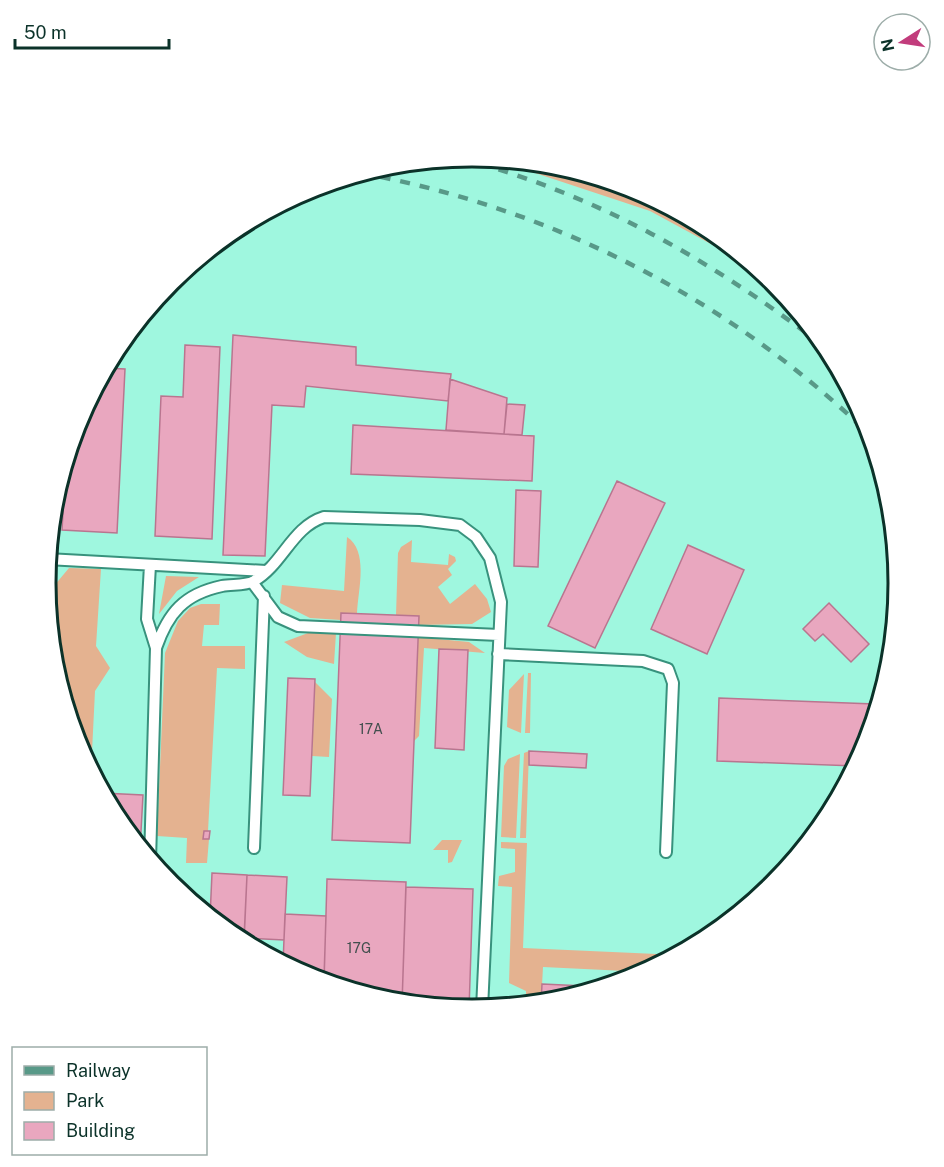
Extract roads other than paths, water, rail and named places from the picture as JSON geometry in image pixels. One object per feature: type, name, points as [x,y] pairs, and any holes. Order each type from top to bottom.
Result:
[{"type":"lane","points":[[150,847],[156,648],[164,624],[177,608],[194,596],[222,586],[252,582],[279,560],[291,541],[310,522],[324,517],[420,520],[460,525],[476,537],[490,558],[501,602],[482,1000]]},
{"type":"lane","points":[[56,560],[266,571]]},
{"type":"lane","points":[[150,565],[147,618],[156,648]]},
{"type":"lane","points":[[252,582],[278,617],[298,626],[499,635]]},
{"type":"lane","points":[[254,848],[264,596]]},
{"type":"lane","points":[[498,654],[643,661],[668,669],[673,683],[666,852]]},
{"type":"railway","points":[[492,168],[561,192],[654,235],[743,288],[802,330]]},
{"type":"railway","points":[[380,177],[433,189],[502,210],[570,236],[636,267],[699,302],[759,342],[817,387],[856,423]]}]
